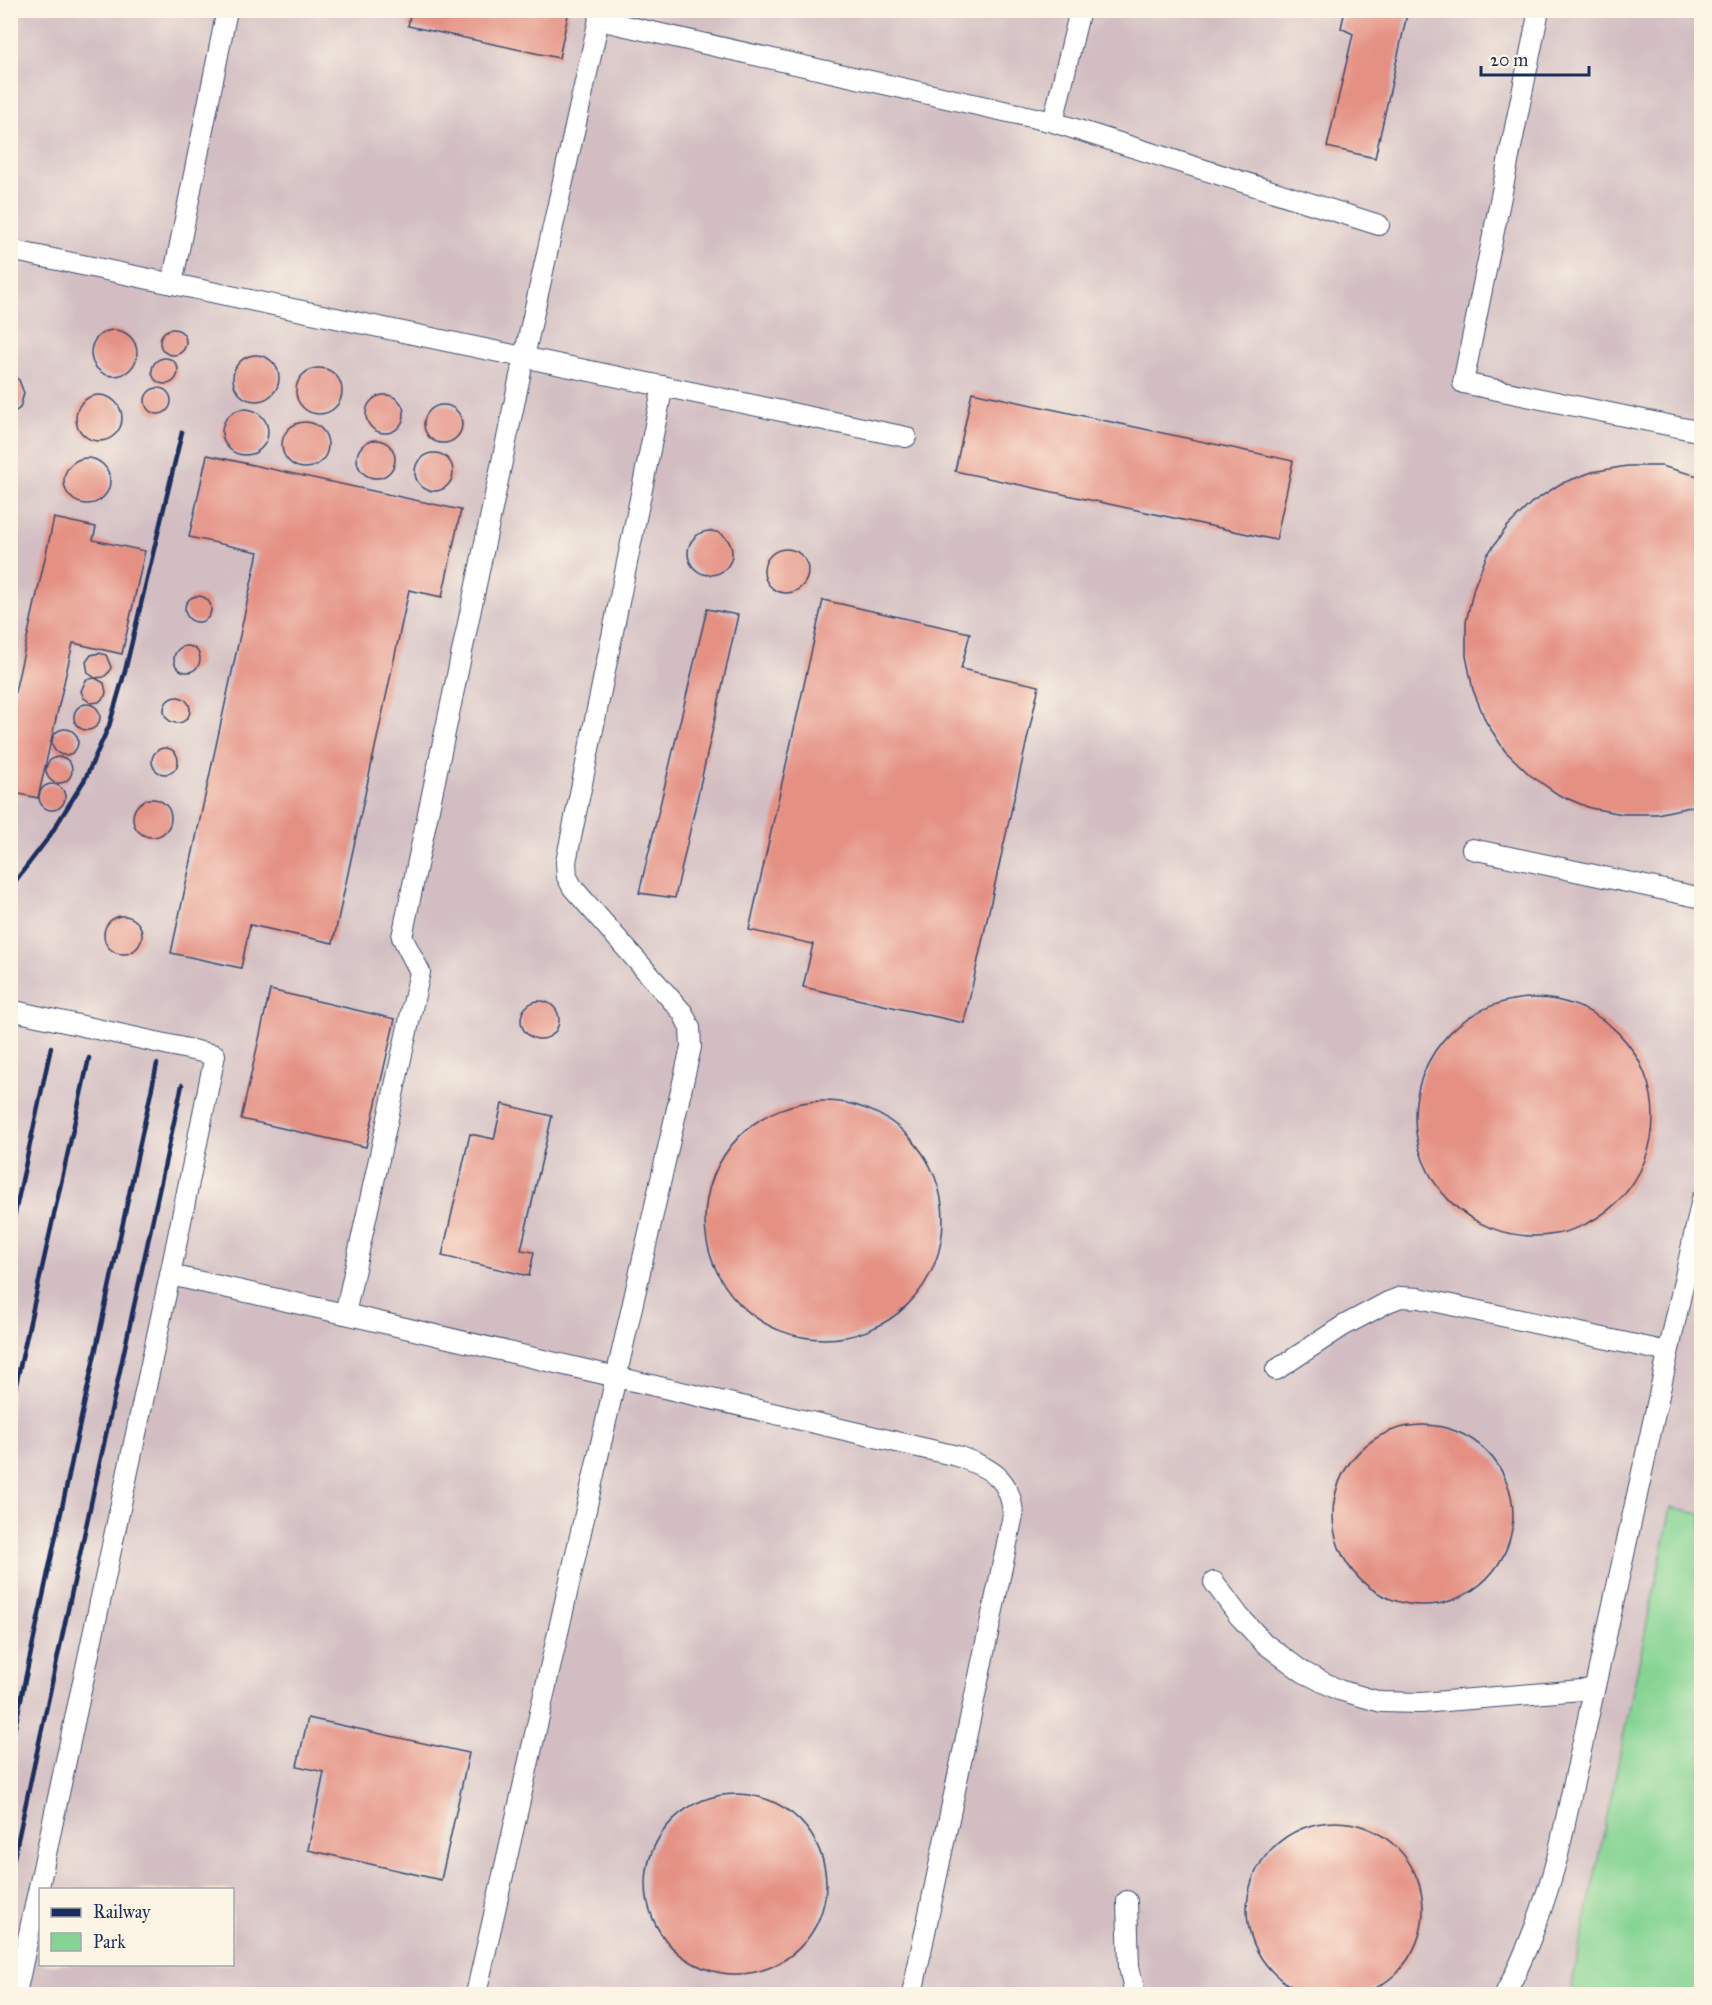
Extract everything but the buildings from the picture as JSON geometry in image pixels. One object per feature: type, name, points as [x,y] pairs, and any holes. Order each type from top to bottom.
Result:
[{"type":"lane","points":[[172,284],[227,10]]},
{"type":"lane","points":[[1053,122],[1080,10]]},
{"type":"lane","points":[[1539,10],[1464,383],[1701,432]]},
{"type":"lane","points":[[345,1314],[420,972],[402,937],[524,357],[600,15],[1053,122],[1379,225]]},
{"type":"lane","points":[[10,250],[906,437]]},
{"type":"lane","points":[[476,1995],[691,1047],[690,1028],[682,1013],[573,888],[567,877],[566,862],[663,386]]},
{"type":"lane","points":[[1472,849],[1701,898]]},
{"type":"lane","points":[[10,1010],[215,1055],[16,1995]]},
{"type":"lane","points":[[1504,1995],[1520,1966],[1543,1910],[1558,1855],[1701,1199]]},
{"type":"lane","points":[[170,1275],[957,1456],[993,1472],[1005,1483],[1012,1498],[1013,1515],[912,1995]]},
{"type":"lane","points":[[1276,1370],[1343,1326],[1401,1297],[1419,1298],[1668,1352]]},
{"type":"lane","points":[[1214,1582],[1263,1644],[1303,1672],[1339,1690],[1381,1702],[1421,1703],[1594,1689]]},
{"type":"lane","points":[[1127,1901],[1129,1967],[1135,1995]]},
{"type":"shaded area","points":[[11,11],[1701,11],[1701,1514],[1671,1508],[1570,1994],[11,1994]]},
{"type":"green space","points":[[1671,1508],[1701,1514],[1701,1994],[1570,1994]]},
{"type":"railway","points":[[10,888],[49,837],[85,779],[109,726],[125,671],[182,432]]},
{"type":"railway","points":[[10,1236],[51,1047]]},
{"type":"railway","points":[[10,1411],[89,1058]]},
{"type":"railway","points":[[10,1750],[157,1064]]},
{"type":"railway","points":[[10,1876],[182,1085]]}]
